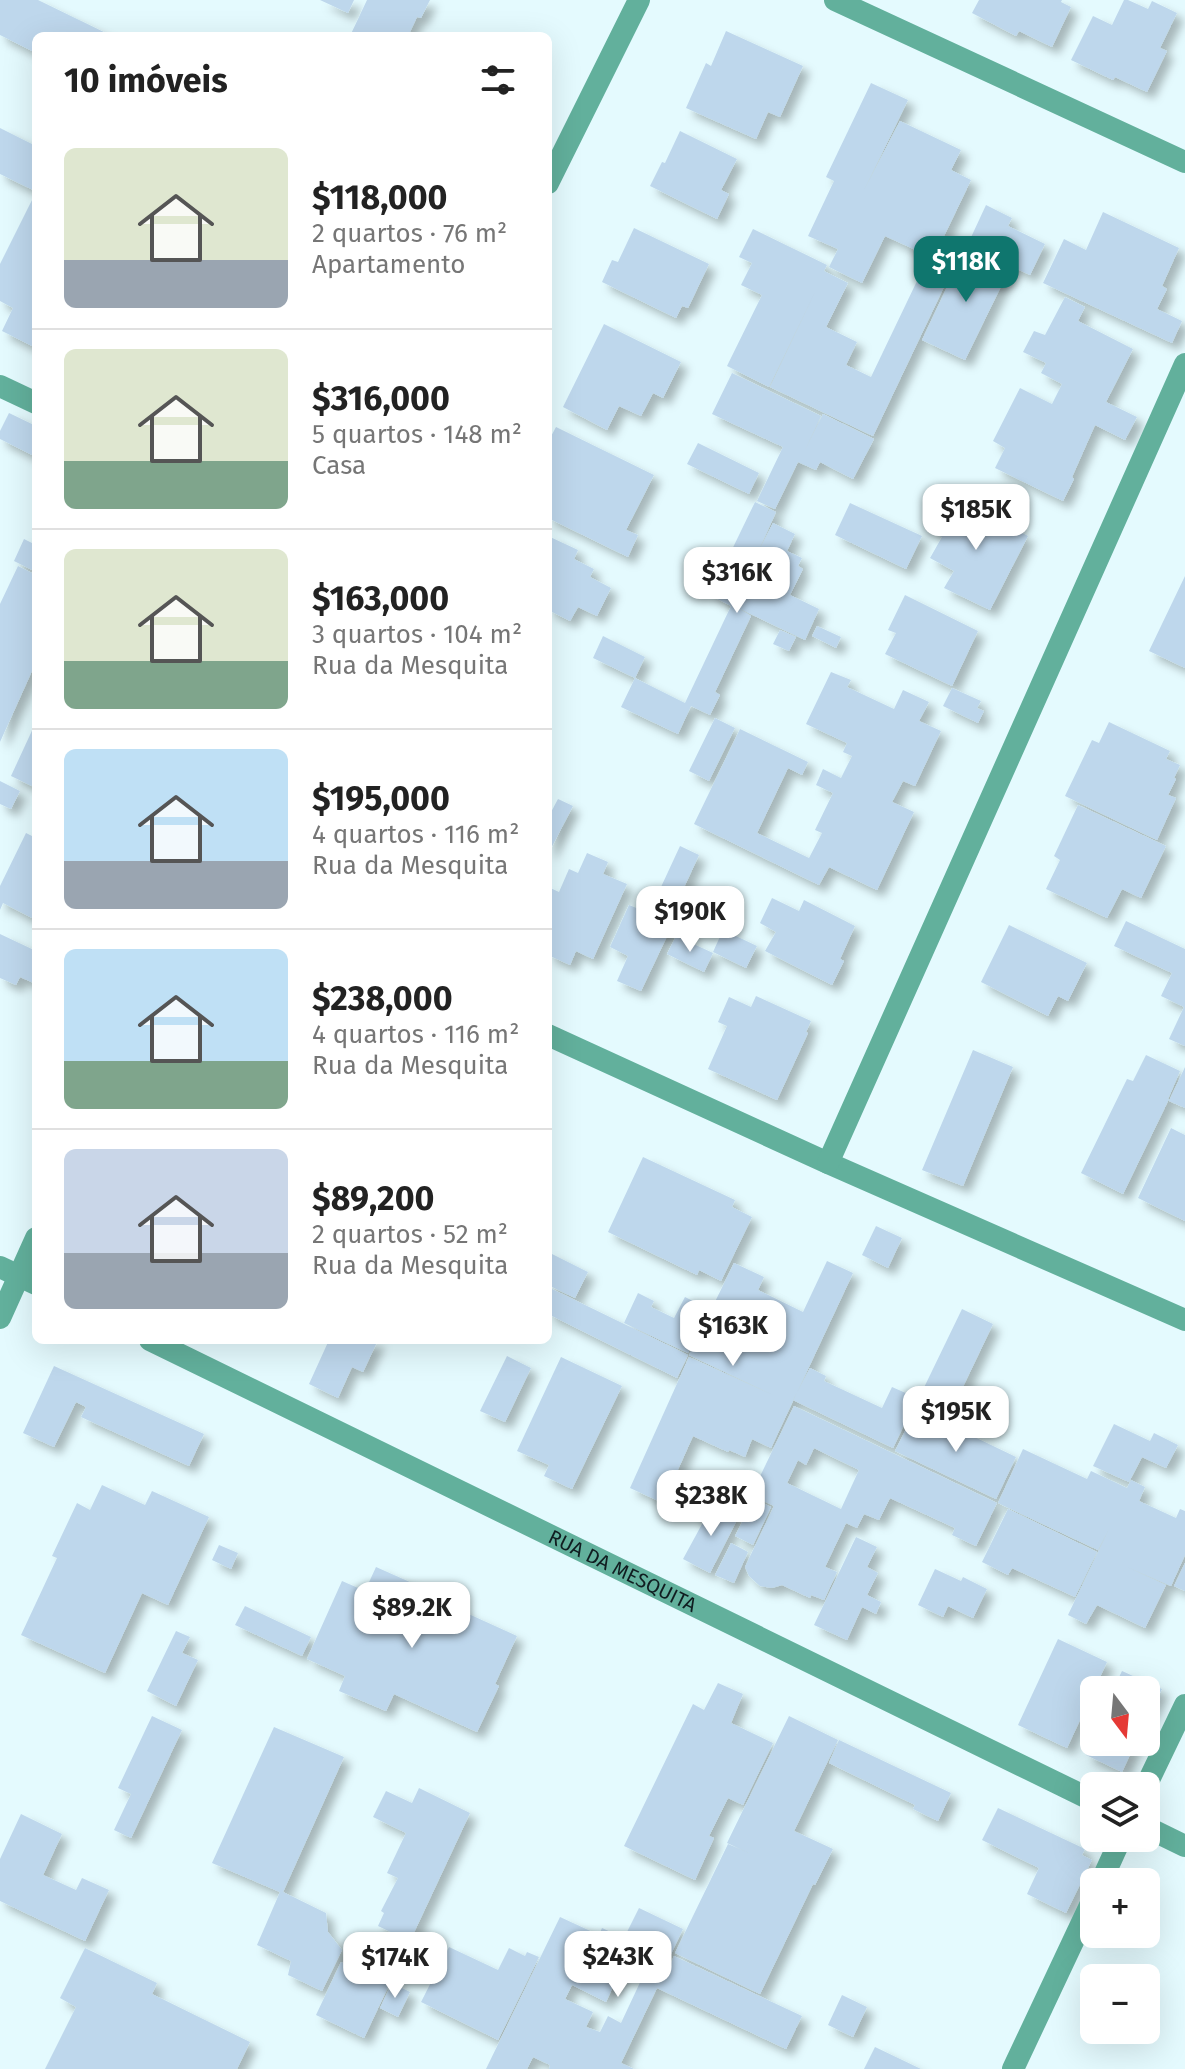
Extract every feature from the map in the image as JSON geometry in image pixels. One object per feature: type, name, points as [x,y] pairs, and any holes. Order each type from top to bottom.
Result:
[{"type":"street","points":[[552,175],[639,0]]},
{"type":"street","points":[[835,0],[1185,162]]},
{"type":"street","points":[[828,1163],[1185,364]]},
{"type":"street","points":[[0,386],[32,401]]},
{"type":"street","points":[[552,1037],[828,1163],[1185,1320]]},
{"type":"street","points":[[0,1318],[32,1246]]},
{"type":"street","name":"RUA DA MESQUITA","points":[[158,1344],[1080,1794]]},
{"type":"street","points":[[1153,1772],[1185,1705]]},
{"type":"street","points":[[1160,1834],[1185,1846]]},
{"type":"street","points":[[1013,2069],[1080,1927]]},
{"type":"building","points":[[0,0],[38,0],[104,32],[32,32],[32,51],[0,35]]},
{"type":"building","points":[[320,0],[354,0],[348,13]]},
{"type":"building","points":[[367,0],[430,0],[410,32],[352,32]]},
{"type":"building","points":[[979,0],[1062,0],[1071,7],[1052,47],[1019,31],[1016,36],[972,13]]},
{"type":"building","points":[[1124,0],[1148,9],[1152,1],[1177,13],[1160,48],[1167,51],[1147,92],[1071,60],[1093,16],[1112,25]]},
{"type":"building","points":[[726,31],[803,66],[780,117],[768,112],[756,139],[686,108],[706,63],[711,66]]},
{"type":"building","points":[[871,83],[908,100],[864,190],[900,121],[961,150],[951,170],[971,180],[933,259],[953,268],[873,436],[770,387],[816,290],[769,387],[727,366],[762,295],[741,285],[752,263],[739,257],[753,229],[827,265],[824,271],[848,283],[826,327],[857,342],[846,365],[871,377],[929,256],[885,236],[862,283],[829,267],[838,249],[808,236],[834,181],[826,177]]},
{"type":"building","points":[[0,128],[32,144],[32,190],[0,174]]},
{"type":"building","points":[[680,131],[737,159],[721,190],[729,194],[717,219],[650,186]]},
{"type":"building","points":[[32,200],[32,346],[2,331],[13,308],[0,301],[0,264]]},
{"type":"building","points":[[986,205],[1012,218],[1008,226],[1045,244],[1030,275],[967,246]]},
{"type":"building","points":[[1103,212],[1179,248],[1162,286],[1167,289],[1157,309],[1182,321],[1172,343],[1043,283],[1064,239],[1086,250]]},
{"type":"building","points":[[634,228],[709,264],[688,308],[682,306],[676,318],[602,282],[612,260],[618,262]]},
{"type":"building","points":[[966,247],[1010,268],[965,360],[922,340]]},
{"type":"building","points":[[1065,297],[1085,307],[1078,321],[1133,349],[1106,402],[1137,417],[1125,440],[1095,425],[1063,501],[995,468],[1005,448],[993,441],[1020,388],[1052,404],[1062,384],[1041,373],[1046,363],[1023,352],[1034,331],[1045,335]]},
{"type":"building","points":[[604,324],[681,362],[663,398],[653,393],[641,416],[619,406],[607,430],[563,407]]},
{"type":"building","points":[[732,373],[821,416],[805,450],[823,414],[874,439],[853,479],[820,462],[816,470],[798,462],[775,509],[757,501],[783,447],[712,414]]},
{"type":"building","points":[[9,413],[32,424],[32,455],[0,439],[0,431]]},
{"type":"building","points":[[556,427],[654,475],[626,530],[638,535],[628,557],[552,520],[552,434]]},
{"type":"building","points":[[698,443],[759,473],[749,494],[687,464]]},
{"type":"building","points":[[952,497],[1028,536],[990,610],[944,588],[954,571],[930,558],[942,537],[933,533]]},
{"type":"building","points":[[755,502],[776,512],[757,554],[773,523],[795,534],[787,551],[802,558],[798,566],[803,569],[790,595],[819,609],[805,640],[738,608],[751,616],[715,692],[720,695],[710,715],[691,706],[678,734],[621,707],[635,678],[685,703],[731,606],[710,595]]},
{"type":"building","points":[[850,503],[922,536],[906,569],[835,535]]},
{"type":"building","points":[[552,538],[578,550],[574,559],[594,569],[590,577],[611,588],[597,616],[578,607],[570,621],[552,612]]},
{"type":"building","points":[[24,539],[32,543],[32,570],[14,561]]},
{"type":"building","points":[[18,566],[32,573],[32,671],[0,742],[0,604]]},
{"type":"building","points":[[1185,576],[1185,668],[1149,651]]},
{"type":"building","points":[[905,595],[978,631],[952,686],[885,654],[896,633],[888,630]]},
{"type":"building","points":[[817,626],[841,637],[836,648],[812,636]]},
{"type":"building","points":[[780,630],[796,637],[789,651],[773,644]]},
{"type":"building","points":[[603,636],[645,657],[635,678],[593,658]]},
{"type":"building","points":[[831,672],[851,680],[847,687],[894,709],[903,690],[929,702],[919,721],[941,731],[915,786],[903,781],[892,802],[914,812],[877,890],[829,867],[819,885],[694,824],[740,729],[808,762],[802,775],[788,768],[757,833],[809,858],[822,833],[815,830],[833,793],[816,785],[823,769],[841,778],[852,756],[843,752],[847,743],[806,724]]},
{"type":"building","points":[[952,688],[981,701],[977,708],[984,711],[978,723],[943,706]]},
{"type":"building","points":[[715,718],[735,728],[709,781],[689,771]]},
{"type":"building","points":[[1109,722],[1170,751],[1166,759],[1180,765],[1168,795],[1176,798],[1157,840],[1065,796],[1092,740],[1099,743]]},
{"type":"building","points":[[32,731],[32,786],[11,776]]},
{"type":"building","points":[[0,781],[20,791],[11,809],[0,804]]},
{"type":"building","points":[[558,799],[573,806],[552,846],[552,810]]},
{"type":"building","points":[[1078,805],[1166,846],[1141,898],[1122,889],[1107,918],[1046,889],[1060,860],[1054,856]]},
{"type":"building","points":[[26,833],[32,836],[32,918],[3,903],[0,910],[0,886]]},
{"type":"building","points":[[680,846],[699,855],[674,909],[681,912],[672,934],[669,932],[641,991],[617,981],[628,956],[610,947],[629,905],[649,913]]},
{"type":"building","points":[[587,853],[608,862],[603,874],[627,884],[593,959],[576,951],[570,965],[552,957],[552,889],[559,892],[569,869],[578,873]]},
{"type":"building","points":[[772,898],[799,911],[804,900],[855,926],[840,959],[844,961],[832,985],[765,951],[776,932],[760,923]]},
{"type":"building","points":[[1126,921],[1185,949],[1185,1046],[1169,1039],[1184,1007],[1161,996],[1172,973],[1114,946]]},
{"type":"building","points":[[1009,925],[1087,963],[1068,1001],[1058,996],[1048,1016],[981,982]]},
{"type":"building","points":[[723,930],[757,946],[746,968],[713,952]]},
{"type":"building","points":[[0,934],[32,949],[32,982],[20,977],[16,985],[0,978]]},
{"type":"building","points":[[676,936],[713,953],[704,972],[667,954]]},
{"type":"building","points":[[756,996],[811,1021],[777,1100],[708,1069],[727,1026],[718,1022],[729,997],[751,1007]]},
{"type":"building","points":[[973,1050],[1013,1067],[963,1186],[922,1170]]},
{"type":"building","points":[[1146,1055],[1180,1071],[1123,1194],[1081,1173],[1127,1079],[1133,1081]]},
{"type":"building","points":[[1185,1067],[1185,1108],[1169,1101]]},
{"type":"building","points":[[1171,1128],[1185,1135],[1185,1221],[1138,1198]]},
{"type":"building","points":[[643,1157],[735,1200],[732,1207],[752,1217],[721,1281],[699,1270],[697,1275],[608,1232]]},
{"type":"building","points":[[876,1226],[902,1238],[888,1268],[862,1255]]},
{"type":"building","points":[[552,1254],[588,1272],[575,1298],[552,1287]]},
{"type":"building","points":[[827,1261],[853,1273],[771,1448],[752,1439],[745,1457],[693,1436],[663,1503],[630,1488],[689,1357],[773,1395],[689,1355],[705,1320],[688,1353],[624,1323],[638,1293],[654,1301],[651,1307],[674,1318],[685,1297],[711,1310],[734,1263],[764,1277],[758,1290],[803,1312]]},
{"type":"building","points":[[552,1289],[688,1355],[677,1378],[552,1316]]},
{"type":"building","points":[[962,1309],[993,1324],[948,1418],[917,1402]]},
{"type":"building","points":[[327,1344],[376,1344],[363,1372],[352,1367],[338,1398],[309,1384]]},
{"type":"building","points":[[507,1356],[531,1368],[505,1422],[480,1411]]},
{"type":"building","points":[[561,1357],[622,1386],[572,1489],[544,1476],[549,1465],[517,1451]]},
{"type":"building","points":[[54,1366],[204,1434],[189,1466],[81,1417],[86,1407],[76,1402],[54,1447],[23,1433]]},
{"type":"building","points":[[810,1368],[826,1376],[824,1381],[882,1408],[892,1387],[917,1398],[893,1448],[793,1400]]},
{"type":"building","points":[[794,1406],[997,1503],[976,1546],[952,1535],[955,1528],[890,1498],[879,1520],[864,1514],[857,1528],[846,1523],[825,1567],[837,1572],[824,1600],[811,1595],[810,1598],[782,1585],[772,1588],[760,1586],[749,1576],[745,1567],[774,1506],[751,1495]],"holes":[[[814,1448],[859,1470],[841,1509],[787,1483],[798,1460],[806,1465]]]},
{"type":"building","points":[[916,1409],[1016,1457],[996,1499],[895,1451]]},
{"type":"building","points":[[1114,1424],[1150,1441],[1154,1433],[1178,1445],[1166,1468],[1142,1457],[1129,1482],[1093,1466]]},
{"type":"building","points":[[1023,1449],[1087,1479],[1091,1471],[1127,1488],[1131,1480],[1145,1487],[1139,1501],[1176,1518],[1180,1509],[1185,1511],[1185,1555],[1171,1586],[1127,1567],[1166,1585],[1145,1628],[1097,1605],[1086,1624],[1068,1615],[1109,1529],[1098,1550],[998,1503]]},
{"type":"building","points":[[102,1485],[145,1505],[152,1491],[209,1517],[168,1605],[142,1593],[105,1673],[21,1635],[57,1558],[52,1556],[77,1503],[90,1510]]},
{"type":"building","points":[[754,1499],[771,1507],[753,1545],[735,1536]]},
{"type":"building","points":[[713,1504],[739,1516],[710,1573],[683,1559]]},
{"type":"building","points":[[1008,1509],[1097,1552],[1075,1597],[1012,1568],[1008,1575],[982,1562]]},
{"type":"building","points":[[856,1537],[877,1547],[867,1567],[878,1573],[867,1595],[881,1602],[876,1614],[862,1607],[847,1640],[814,1625]]},
{"type":"building","points":[[731,1543],[748,1552],[734,1583],[715,1575]]},
{"type":"building","points":[[219,1545],[238,1553],[231,1569],[212,1560]]},
{"type":"building","points":[[1185,1563],[1185,1591],[1174,1586]]},
{"type":"building","points":[[376,1567],[421,1587],[420,1592],[517,1636],[495,1684],[499,1686],[477,1732],[394,1694],[386,1711],[339,1691],[345,1676],[307,1659],[342,1581],[365,1591]]},
{"type":"building","points":[[935,1569],[961,1581],[963,1577],[987,1589],[973,1618],[948,1606],[943,1617],[918,1605]]},
{"type":"building","points":[[245,1606],[311,1637],[302,1656],[235,1625]]},
{"type":"building","points":[[176,1631],[190,1637],[182,1653],[198,1660],[176,1706],[147,1691]]},
{"type":"building","points":[[1058,1639],[1107,1662],[1100,1676],[1080,1676],[1080,1720],[1067,1748],[1018,1725]]},
{"type":"building","points":[[718,1683],[743,1694],[731,1723],[773,1743],[743,1805],[728,1798],[709,1836],[714,1838],[695,1880],[624,1846],[693,1704],[704,1710]]},
{"type":"building","points":[[152,1716],[182,1730],[131,1838],[114,1830],[131,1794],[118,1788]]},
{"type":"building","points":[[789,1716],[838,1740],[794,1831],[833,1849],[760,1994],[675,1953],[728,1844],[749,1853],[727,1843]]},
{"type":"building","points":[[274,1727],[344,1757],[283,1892],[326,1913],[328,1932],[342,1950],[322,1991],[288,1975],[291,1961],[257,1945],[280,1892],[212,1863]]},
{"type":"building","points":[[839,1740],[951,1793],[938,1821],[913,1809],[915,1805],[829,1763]]},
{"type":"building","points":[[1088,1756],[1129,1756],[1122,1772]]},
{"type":"building","points":[[419,1788],[470,1813],[410,1941],[378,1926],[384,1913],[381,1911],[398,1878],[387,1873],[406,1833],[373,1817],[386,1791],[412,1803]]},
{"type":"building","points":[[998,1808],[1080,1847],[1082,1855],[1092,1860],[1088,1868],[1080,1868],[1080,1884],[1066,1913],[1027,1894],[1039,1868],[982,1840]]},
{"type":"building","points":[[21,1814],[62,1834],[43,1875],[76,1890],[82,1878],[109,1890],[85,1941],[0,1901],[0,1859]]},
{"type":"building","points":[[639,1908],[683,1929],[669,1958],[634,1941],[606,2002],[572,1985],[565,1999],[593,2012],[586,2027],[600,2032],[608,2016],[621,2023],[644,1974],[664,1982],[643,1972],[652,1954],[671,1963],[674,1956],[802,2016],[786,2049],[657,1988],[621,2063],[634,2069],[549,2069],[550,2065],[533,2057],[527,2069],[486,2069],[560,1917],[599,1935],[602,1928],[624,1938]]},
{"type":"building","points":[[449,1947],[498,1970],[509,1948],[525,1956],[527,1952],[539,1957],[498,2040],[421,2002]]},
{"type":"building","points":[[85,1948],[157,1983],[152,1994],[250,2042],[237,2069],[45,2069],[76,2007],[60,1998]]},
{"type":"building","points":[[341,1962],[389,1985],[364,2038],[316,2015]]},
{"type":"building","points":[[392,1983],[410,1992],[398,2017],[380,2008]]},
{"type":"building","points":[[842,1995],[867,2007],[853,2037],[828,2025]]},
{"type":"building","points":[[875,2047],[921,2069],[864,2069]]}]
